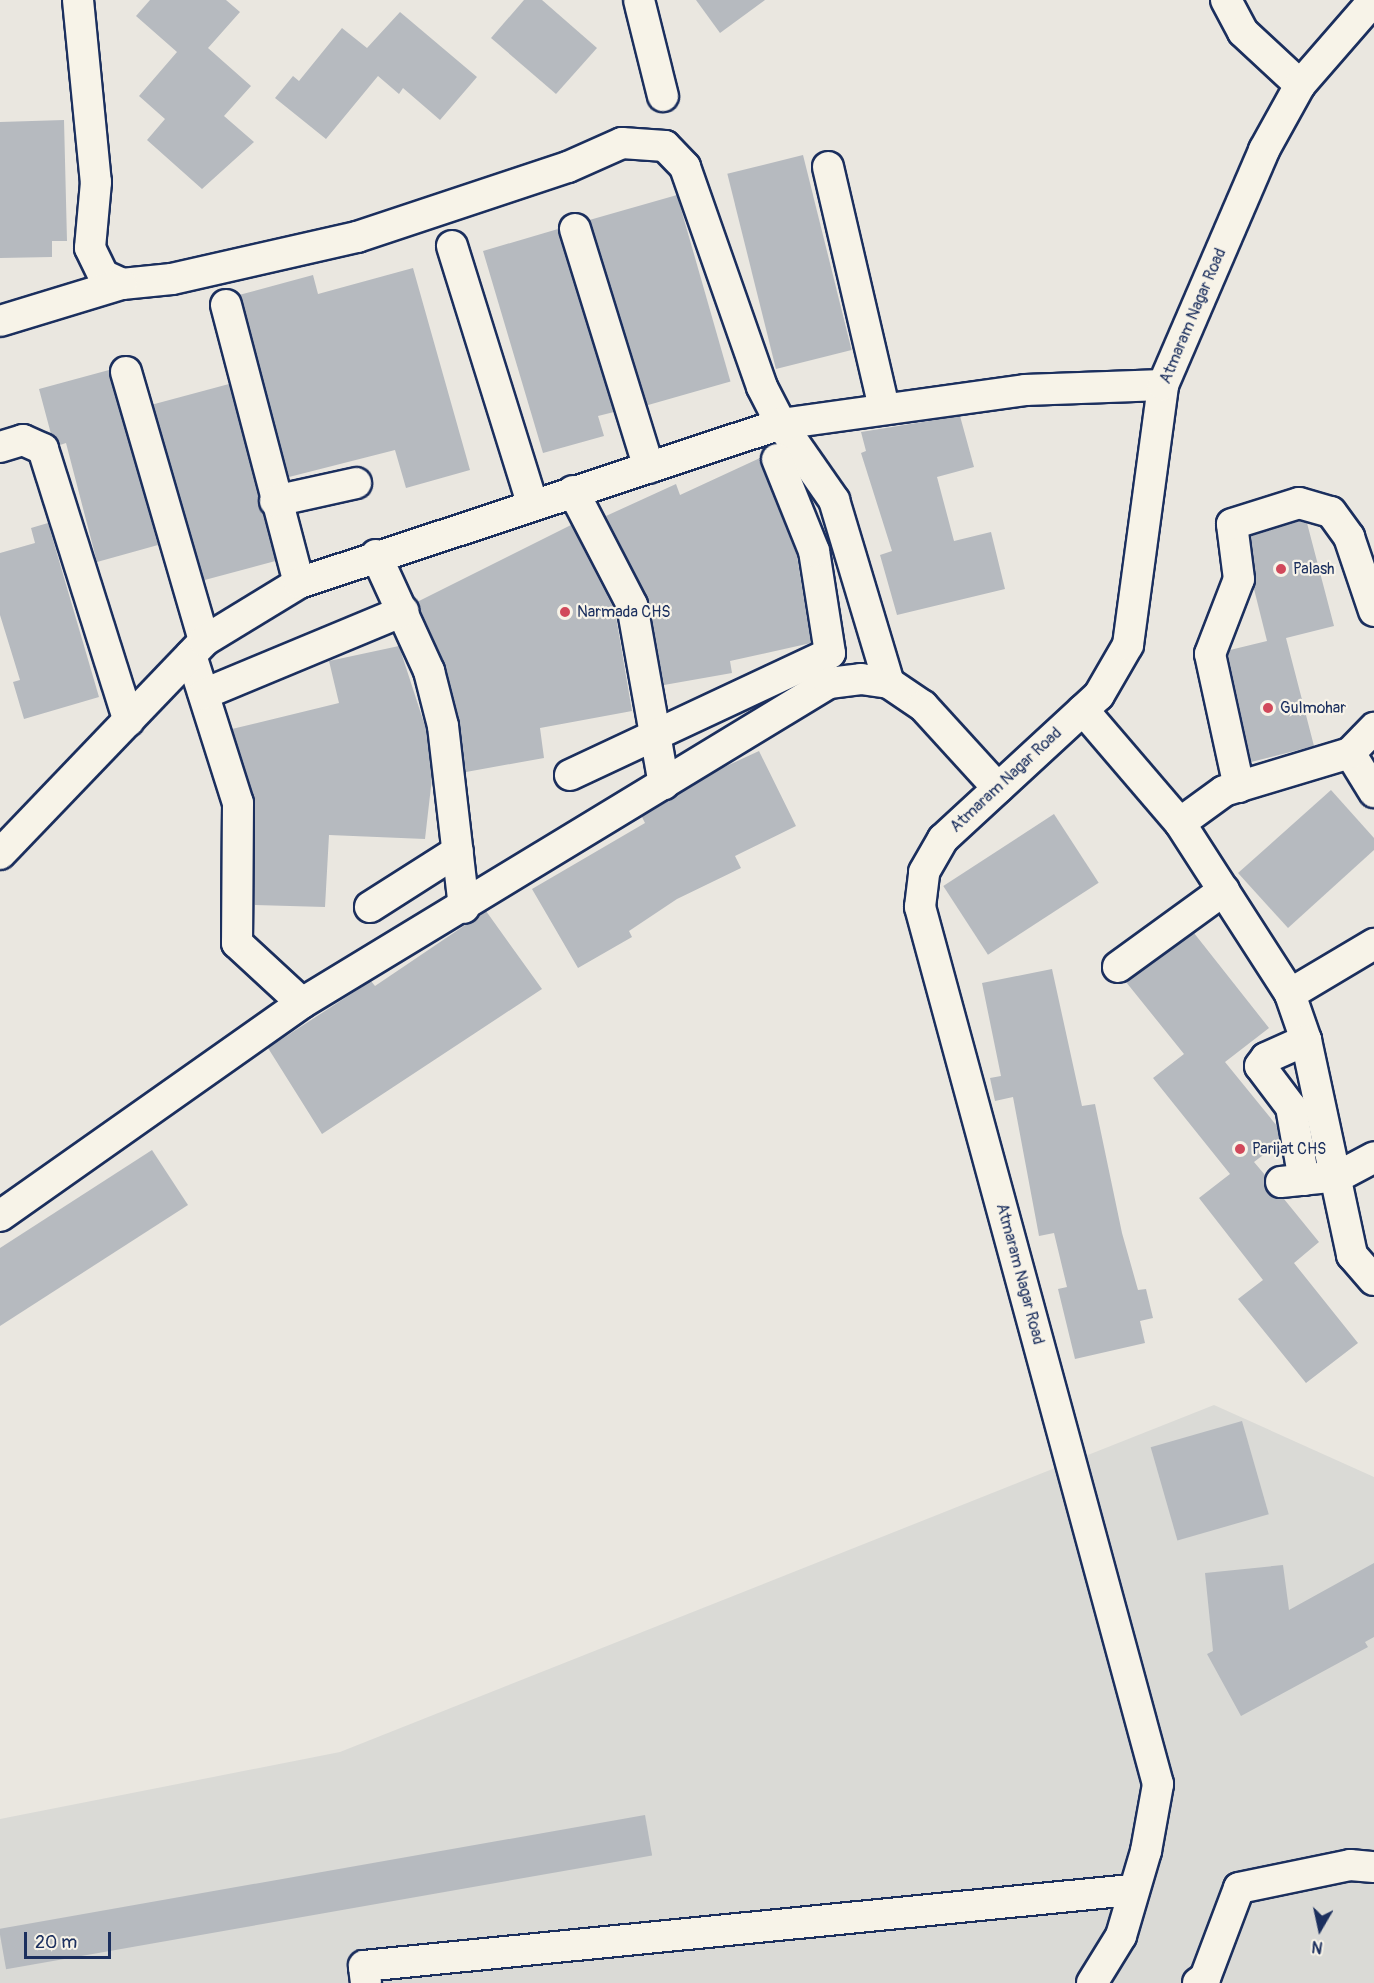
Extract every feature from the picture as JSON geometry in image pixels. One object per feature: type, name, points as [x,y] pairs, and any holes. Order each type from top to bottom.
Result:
[{"type":"street","points":[[78,0],[96,182],[90,248],[103,275],[122,284]]},
{"type":"street","points":[[639,0],[664,100],[664,146]]},
{"type":"street","points":[[1226,0],[1243,32],[1300,85]]},
{"type":"street","name":"Atmaram Nagar Road","points":[[1131,1890],[1146,1851],[1158,1784],[920,906],[924,872],[943,839],[1099,695],[1128,645],[1163,385],[1264,150],[1300,85],[1374,0]]},
{"type":"street","points":[[0,321],[122,284],[172,279],[357,237],[568,167],[622,143],[664,146],[685,167],[762,387],[781,424],[834,500],[889,683]]},
{"type":"street","points":[[828,167],[884,407]]},
{"type":"street","points":[[575,229],[649,468]]},
{"type":"street","points":[[452,246],[532,503]]},
{"type":"street","points":[[226,305],[275,501],[299,583]]},
{"type":"street","points":[[126,372],[197,648],[204,694],[238,803],[237,943],[302,1003]]},
{"type":"street","points":[[2,853],[197,648],[299,583],[532,503],[649,468],[781,424],[884,407],[1025,390],[1163,385]]},
{"type":"street","points":[[0,447],[23,440],[44,449],[129,721]]},
{"type":"street","points":[[570,775],[825,659],[832,642],[814,551],[777,459]]},
{"type":"street","points":[[275,501],[356,483]]},
{"type":"street","points":[[573,491],[632,605],[664,784]]},
{"type":"street","points":[[1239,786],[1210,654],[1239,579],[1232,524],[1299,503],[1331,512],[1349,537],[1374,611]]},
{"type":"street","points":[[814,551],[847,544]]},
{"type":"street","points":[[376,555],[429,671],[443,726],[464,908]]},
{"type":"street","points":[[204,694],[403,611]]},
{"type":"street","points":[[0,1216],[122,1125],[302,1003],[464,908],[829,683],[861,679],[889,683],[923,706],[998,788]]},
{"type":"street","points":[[1083,710],[1180,823],[1290,994],[1306,1040],[1338,1176],[1352,1255],[1374,1280]]},
{"type":"street","points":[[1180,823],[1224,791],[1350,753],[1374,728]]},
{"type":"street","points":[[1350,753],[1374,792]]},
{"type":"street","points":[[369,907],[458,851]]},
{"type":"street","points":[[1118,967],[1224,890]]},
{"type":"street","points":[[1290,994],[1372,951]]},
{"type":"street","points":[[1306,1040],[1266,1058],[1260,1066],[1291,1107],[1292,1181],[1338,1176],[1374,1157]]},
{"type":"street","points":[[1198,1983],[1239,1888],[1350,1865],[1374,1867]]},
{"type":"street","points":[[366,1983],[364,1966],[1131,1890],[1121,1936],[1092,1983]]},
{"type":"shaded area","points":[[1214,1405],[1374,1477],[1374,1983],[0,1983],[0,1819],[340,1752]]},
{"type":"building","points":[[150,0],[226,0],[240,12],[208,48],[251,86],[224,116],[254,142],[202,189],[147,140],[165,119],[139,96],[177,52],[136,16]]},
{"type":"building","points":[[524,0],[542,0],[597,48],[556,94],[491,38]]},
{"type":"building","points":[[696,0],[765,0],[720,33]]},
{"type":"building","points":[[400,12],[477,77],[440,120],[403,88],[399,94],[378,76],[326,139],[275,98],[293,76],[299,81],[342,28],[367,48]]},
{"type":"building","points":[[64,120],[67,241],[52,241],[52,257],[0,258],[0,122]]},
{"type":"building","points":[[803,155],[852,350],[776,369],[727,174]]},
{"type":"building","points":[[677,195],[730,381],[642,407],[589,220]]},
{"type":"building","points":[[558,229],[614,412],[598,416],[604,436],[543,453],[483,251]]},
{"type":"building","points":[[413,268],[470,470],[406,488],[395,450],[289,477],[239,295],[313,275],[318,294]]},
{"type":"building","points":[[109,370],[158,545],[97,562],[66,443],[60,445],[51,434],[39,389]]},
{"type":"building","points":[[229,384],[276,561],[200,581],[153,404]]},
{"type":"building","points":[[960,416],[974,467],[937,477],[954,541],[991,532],[1005,589],[897,615],[880,555],[892,551],[861,453],[866,451],[861,432]]},
{"type":"building","points":[[760,458],[797,556],[811,643],[730,661],[732,673],[664,685],[647,597],[606,516],[676,484],[680,495]]},
{"type":"building","points":[[1299,521],[1307,523],[1334,626],[1286,638],[1314,746],[1251,762],[1228,655],[1230,650],[1267,641],[1254,589],[1251,536]]},
{"type":"building","points":[[48,523],[99,697],[24,719],[13,682],[20,680],[0,615],[0,553],[35,543],[31,528]]},
{"type":"building","points":[[571,525],[615,611],[632,711],[540,728],[544,758],[466,772],[446,667],[417,602]]},
{"type":"building","points":[[399,646],[426,729],[432,778],[425,839],[329,835],[325,907],[255,905],[255,803],[232,729],[339,703],[329,661]]},
{"type":"building","points":[[759,751],[796,826],[735,856],[741,868],[677,899],[629,931],[632,937],[578,968],[532,889],[645,823],[642,817],[720,769]]},
{"type":"building","points":[[1331,790],[1374,838],[1374,850],[1288,928],[1238,873]]},
{"type":"building","points":[[1054,814],[1099,883],[988,955],[943,886]]},
{"type":"building","points":[[486,911],[542,989],[322,1134],[268,1048],[371,981],[375,986]]},
{"type":"building","name":"Parijat CHS","points":[[1194,933],[1269,1028],[1225,1062],[1277,1126],[1280,1142],[1254,1162],[1265,1175],[1267,1192],[1284,1199],[1319,1242],[1294,1263],[1358,1343],[1306,1383],[1238,1299],[1263,1280],[1199,1198],[1230,1174],[1153,1078],[1184,1054],[1126,982]]},
{"type":"building","points":[[1052,969],[1082,1106],[1095,1104],[1122,1233],[1138,1290],[1146,1289],[1153,1318],[1140,1321],[1145,1343],[1075,1359],[1058,1289],[1067,1287],[1054,1233],[1039,1236],[1013,1097],[995,1101],[990,1078],[1001,1076],[982,983]]},
{"type":"building","points":[[152,1150],[188,1205],[0,1326],[0,1248]]},
{"type":"building","points":[[1242,1421],[1269,1514],[1177,1540],[1151,1447]]},
{"type":"building","points":[[1374,1563],[1374,1637],[1365,1642],[1368,1647],[1241,1716],[1207,1654],[1213,1651],[1205,1573],[1283,1565],[1289,1610]]},
{"type":"building","points":[[645,1815],[652,1855],[6,1969],[0,1929]]},
{"type":"place","name":"Palash","points":[[1281,569]]},
{"type":"place","name":"Narmada CHS","points":[[565,612]]},
{"type":"place","name":"Gulmohar","points":[[1268,708]]},
{"type":"place","name":"Parijat CHS","points":[[1240,1149]]}]
